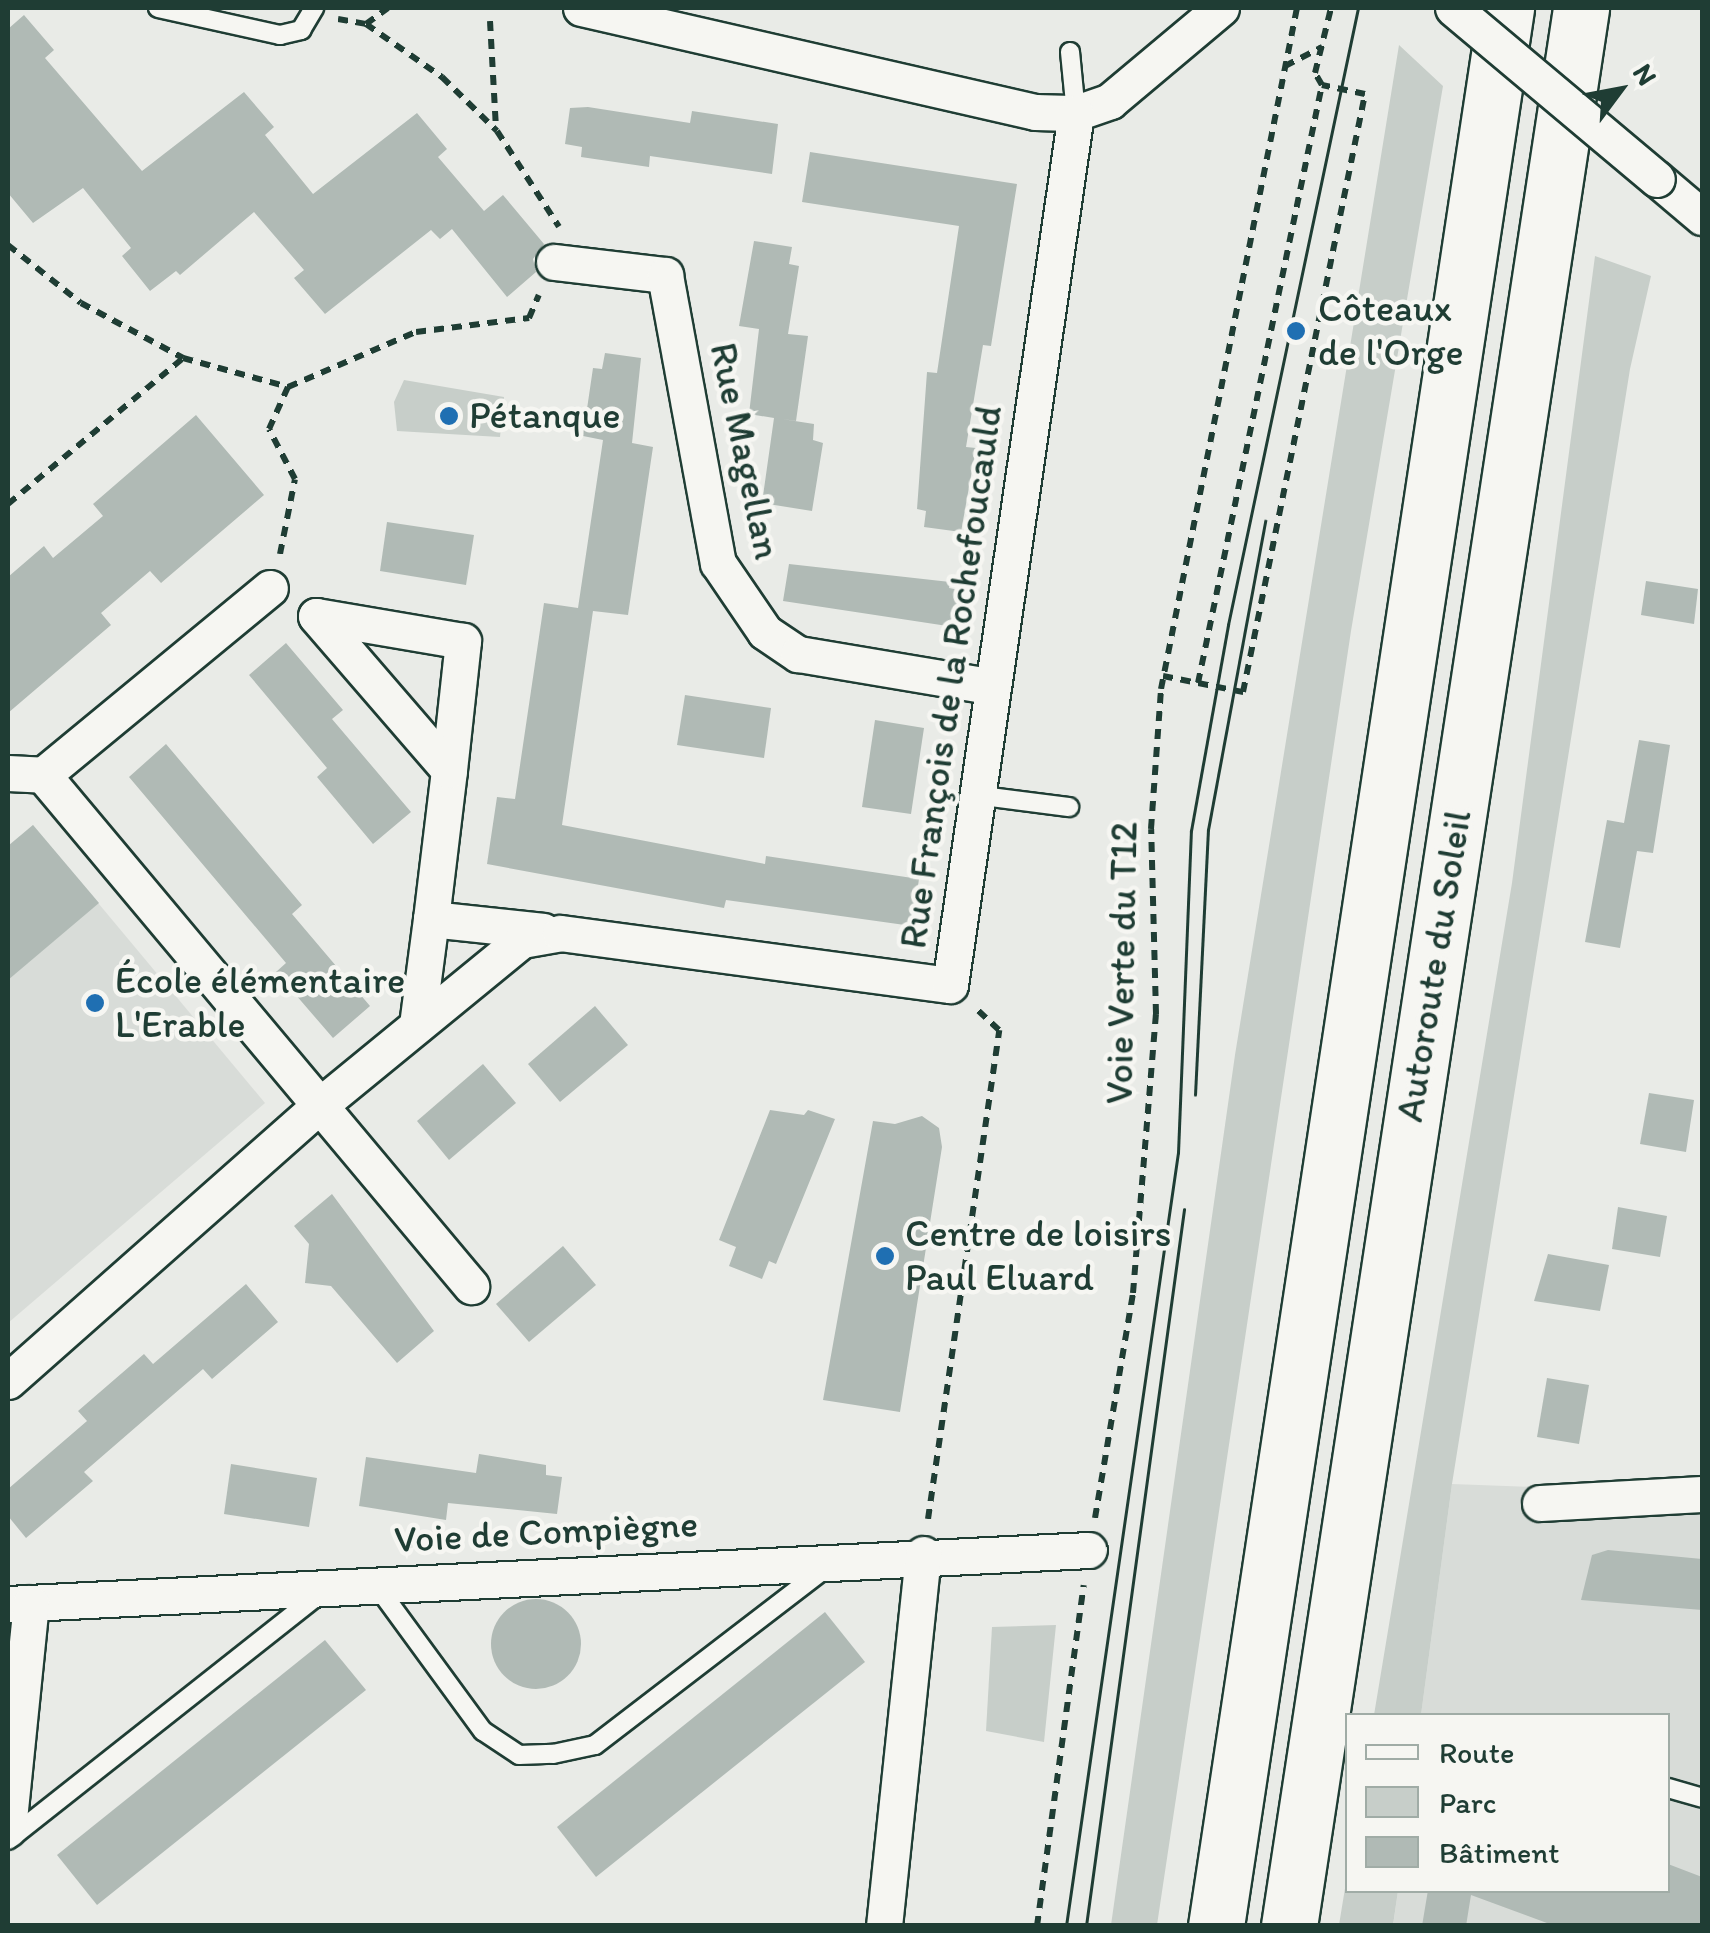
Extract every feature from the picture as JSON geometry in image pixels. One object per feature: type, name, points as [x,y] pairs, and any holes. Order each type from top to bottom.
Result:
[{"type":"highway","name":"Autoroute du Soleil","points":[[1216,1926],[1506,8]]},
{"type":"highway","name":"Autoroute du Soleil","points":[[1289,1926],[1581,8]]},
{"type":"street","points":[[581,8],[1035,112],[1076,113],[1110,101],[1221,8]]},
{"type":"street","points":[[1453,8],[1702,217]]},
{"type":"street","name":"Rue François de la Rochefoucauld","points":[[8,1381],[319,1106],[522,940],[560,932],[950,986],[989,686],[1076,113]]},
{"type":"street","name":"Rue Magellan","points":[[569,264],[665,275],[718,563],[765,632],[798,654],[989,686]]},
{"type":"street","points":[[8,773],[43,775],[270,588]]},
{"type":"street","points":[[417,1025],[431,919],[463,641],[316,616],[448,770]]},
{"type":"street","points":[[43,775],[471,1286]]},
{"type":"street","points":[[431,919],[560,932]]},
{"type":"street","points":[[1540,1503],[1702,1494]]},
{"type":"street","name":"Voie de Compiègne","points":[[19,1603],[840,1558],[1089,1550]]},
{"type":"street","points":[[884,1926],[922,1554]]},
{"type":"street","points":[[8,1828],[19,1603]]},
{"type":"lane","points":[[158,8],[280,35],[301,30],[313,11]]},
{"type":"lane","points":[[1070,52],[1076,113]]},
{"type":"lane","points":[[974,796],[1069,808]]},
{"type":"lane","points":[[376,1585],[483,1731],[518,1755],[553,1754],[594,1745],[840,1558]]},
{"type":"lane","points":[[8,1840],[327,1588]]},
{"type":"lane","points":[[1670,1789],[1702,1798]]},
{"type":"path","points":[[366,24],[388,8]]},
{"type":"path","name":"Voie Verte du T12","points":[[1038,1926],[1089,1550],[1133,1293],[1156,1014],[1151,829],[1163,676],[1297,8]]},
{"type":"path","points":[[1163,676],[1244,692],[1365,94],[1322,84],[1315,74],[1331,8]]},
{"type":"path","points":[[8,246],[81,303],[183,358],[288,388],[416,332],[529,318],[569,264],[496,131],[442,77],[366,24],[313,11]]},
{"type":"path","points":[[490,21],[496,131]]},
{"type":"path","points":[[1284,67],[1322,47]]},
{"type":"path","points":[[1198,682],[1322,84]]},
{"type":"path","points":[[8,504],[183,358]]},
{"type":"path","points":[[270,588],[295,479],[268,429],[288,388]]},
{"type":"path","points":[[922,1554],[1000,1030],[950,986]]},
{"type":"shaded area","name":"École élémentaire L'Erable","points":[[33,825],[265,1103],[8,1323],[8,846]]},
{"type":"shaded area","points":[[1452,1484],[1702,1493],[1702,1925],[1393,1926],[1398,1893],[1670,1893],[1670,1713],[1421,1713]]},
{"type":"green space","points":[[1399,45],[1443,86],[1351,631],[1157,1925],[1111,1925],[1235,1055]]},
{"type":"green space","points":[[1595,256],[1651,276],[1630,369],[1452,1484],[1421,1713],[1374,1713],[1512,883]]},
{"type":"green space","name":"Pétanque","points":[[404,380],[504,397],[500,437],[397,431],[394,402]]},
{"type":"green space","points":[[1056,1625],[1044,1742],[986,1731],[992,1627]]},
{"type":"green space","points":[[1345,1888],[1345,1893],[1398,1893],[1393,1925],[1339,1925]]},
{"type":"building","points":[[24,15],[54,50],[45,58],[142,171],[244,92],[274,127],[265,135],[313,194],[417,113],[447,149],[438,157],[484,211],[503,195],[544,244],[533,259],[536,272],[507,297],[452,229],[440,239],[431,230],[325,314],[294,278],[304,270],[254,212],[180,275],[176,271],[150,291],[122,256],[131,248],[83,188],[33,223],[8,193],[8,29]]},
{"type":"building","points":[[588,107],[690,123],[692,111],[778,124],[772,174],[650,156],[649,167],[581,157],[582,147],[565,144],[570,108]]},
{"type":"building","points":[[810,152],[1017,184],[991,346],[983,345],[966,447],[976,448],[961,532],[924,527],[926,511],[917,509],[927,372],[937,373],[959,226],[802,202]]},
{"type":"building","points":[[754,241],[792,247],[789,264],[799,266],[788,334],[808,336],[796,421],[782,419],[814,424],[813,440],[823,443],[812,511],[762,503],[774,418],[749,414],[759,329],[739,326]]},
{"type":"building","points":[[605,353],[641,358],[632,443],[653,447],[628,615],[593,611],[562,825],[765,864],[766,856],[919,879],[912,926],[726,900],[724,908],[487,864],[497,797],[515,799],[544,603],[578,608],[603,440],[583,436],[593,368],[602,369]]},
{"type":"building","points":[[196,415],[264,495],[161,583],[150,571],[101,613],[111,625],[8,713],[8,577],[44,546],[53,558],[103,516],[93,504]]},
{"type":"building","points":[[387,522],[474,535],[466,585],[380,571]]},
{"type":"building","points":[[789,564],[950,582],[949,588],[959,590],[954,627],[783,601]]},
{"type":"building","points":[[1646,581],[1698,589],[1694,624],[1641,615]]},
{"type":"building","points":[[286,643],[343,710],[332,719],[411,812],[373,844],[317,777],[327,768],[249,675]]},
{"type":"building","points":[[685,695],[771,708],[764,758],[677,745]]},
{"type":"building","points":[[875,720],[924,728],[911,814],[862,807]]},
{"type":"building","points":[[1639,740],[1670,745],[1653,853],[1637,851],[1620,948],[1585,942],[1607,820],[1624,823]]},
{"type":"building","points":[[166,744],[302,905],[292,914],[370,1006],[333,1038],[276,972],[286,963],[129,777]]},
{"type":"building","points":[[33,825],[99,903],[8,980],[8,846]]},
{"type":"building","points":[[595,1006],[628,1045],[560,1102],[528,1064]]},
{"type":"building","points":[[483,1064],[516,1103],[449,1160],[417,1121]]},
{"type":"building","points":[[1649,1093],[1694,1100],[1686,1152],[1640,1144]]},
{"type":"building","points":[[770,1110],[804,1115],[808,1110],[835,1119],[776,1264],[769,1261],[762,1279],[729,1266],[736,1247],[719,1240]]},
{"type":"building","name":"Centre de loisirs Paul Eluard","points":[[922,1116],[939,1128],[942,1147],[900,1412],[823,1400],[873,1121],[895,1124]]},
{"type":"building","points":[[332,1194],[434,1331],[397,1363],[331,1286],[305,1283],[309,1244],[294,1226]]},
{"type":"building","points":[[1618,1207],[1667,1216],[1660,1257],[1612,1249]]},
{"type":"building","points":[[563,1246],[596,1285],[529,1342],[496,1304]]},
{"type":"building","points":[[1548,1254],[1609,1265],[1600,1311],[1534,1301]]},
{"type":"building","points":[[246,1284],[278,1322],[212,1379],[203,1369],[84,1472],[93,1481],[26,1538],[8,1516],[8,1489],[87,1421],[78,1411],[144,1354],[153,1364]]},
{"type":"building","points":[[1547,1378],[1589,1385],[1579,1444],[1537,1437]]},
{"type":"building","points":[[479,1454],[546,1465],[546,1475],[562,1477],[557,1514],[448,1503],[446,1520],[359,1506],[366,1457],[476,1473]]},
{"type":"building","points":[[231,1464],[317,1478],[309,1527],[224,1514]]},
{"type":"building","points":[[1608,1550],[1702,1559],[1702,1610],[1581,1600],[1592,1555]]},
{"type":"building","points":[[536,1599],[553,1602],[568,1612],[578,1627],[578,1661],[568,1676],[553,1686],[536,1689],[519,1686],[504,1676],[494,1661],[491,1644],[494,1627],[504,1612],[519,1602]]},
{"type":"building","points":[[825,1612],[865,1662],[596,1877],[557,1827]]},
{"type":"building","points":[[325,1640],[366,1690],[97,1905],[57,1855]]},
{"type":"building","points":[[1670,1865],[1702,1877],[1702,1926],[1555,1926],[1471,1895],[1466,1926],[1422,1926],[1428,1893],[1670,1893]]},
{"type":"tram line","points":[[1066,1926],[1178,1153],[1191,831],[1228,625],[1358,8]]},
{"type":"tram line","points":[[1195,1095],[1208,830],[1265,521]]},
{"type":"tram line","points":[[1086,1926],[1184,1210]]},
{"type":"place","name":"Côteaux de l'Orge","points":[[1296,331]]},
{"type":"place","name":"Pétanque","points":[[449,416]]},
{"type":"place","name":"École élémentaire L'Erable","points":[[95,1003]]},
{"type":"place","name":"Centre de loisirs Paul Eluard","points":[[885,1256]]}]
